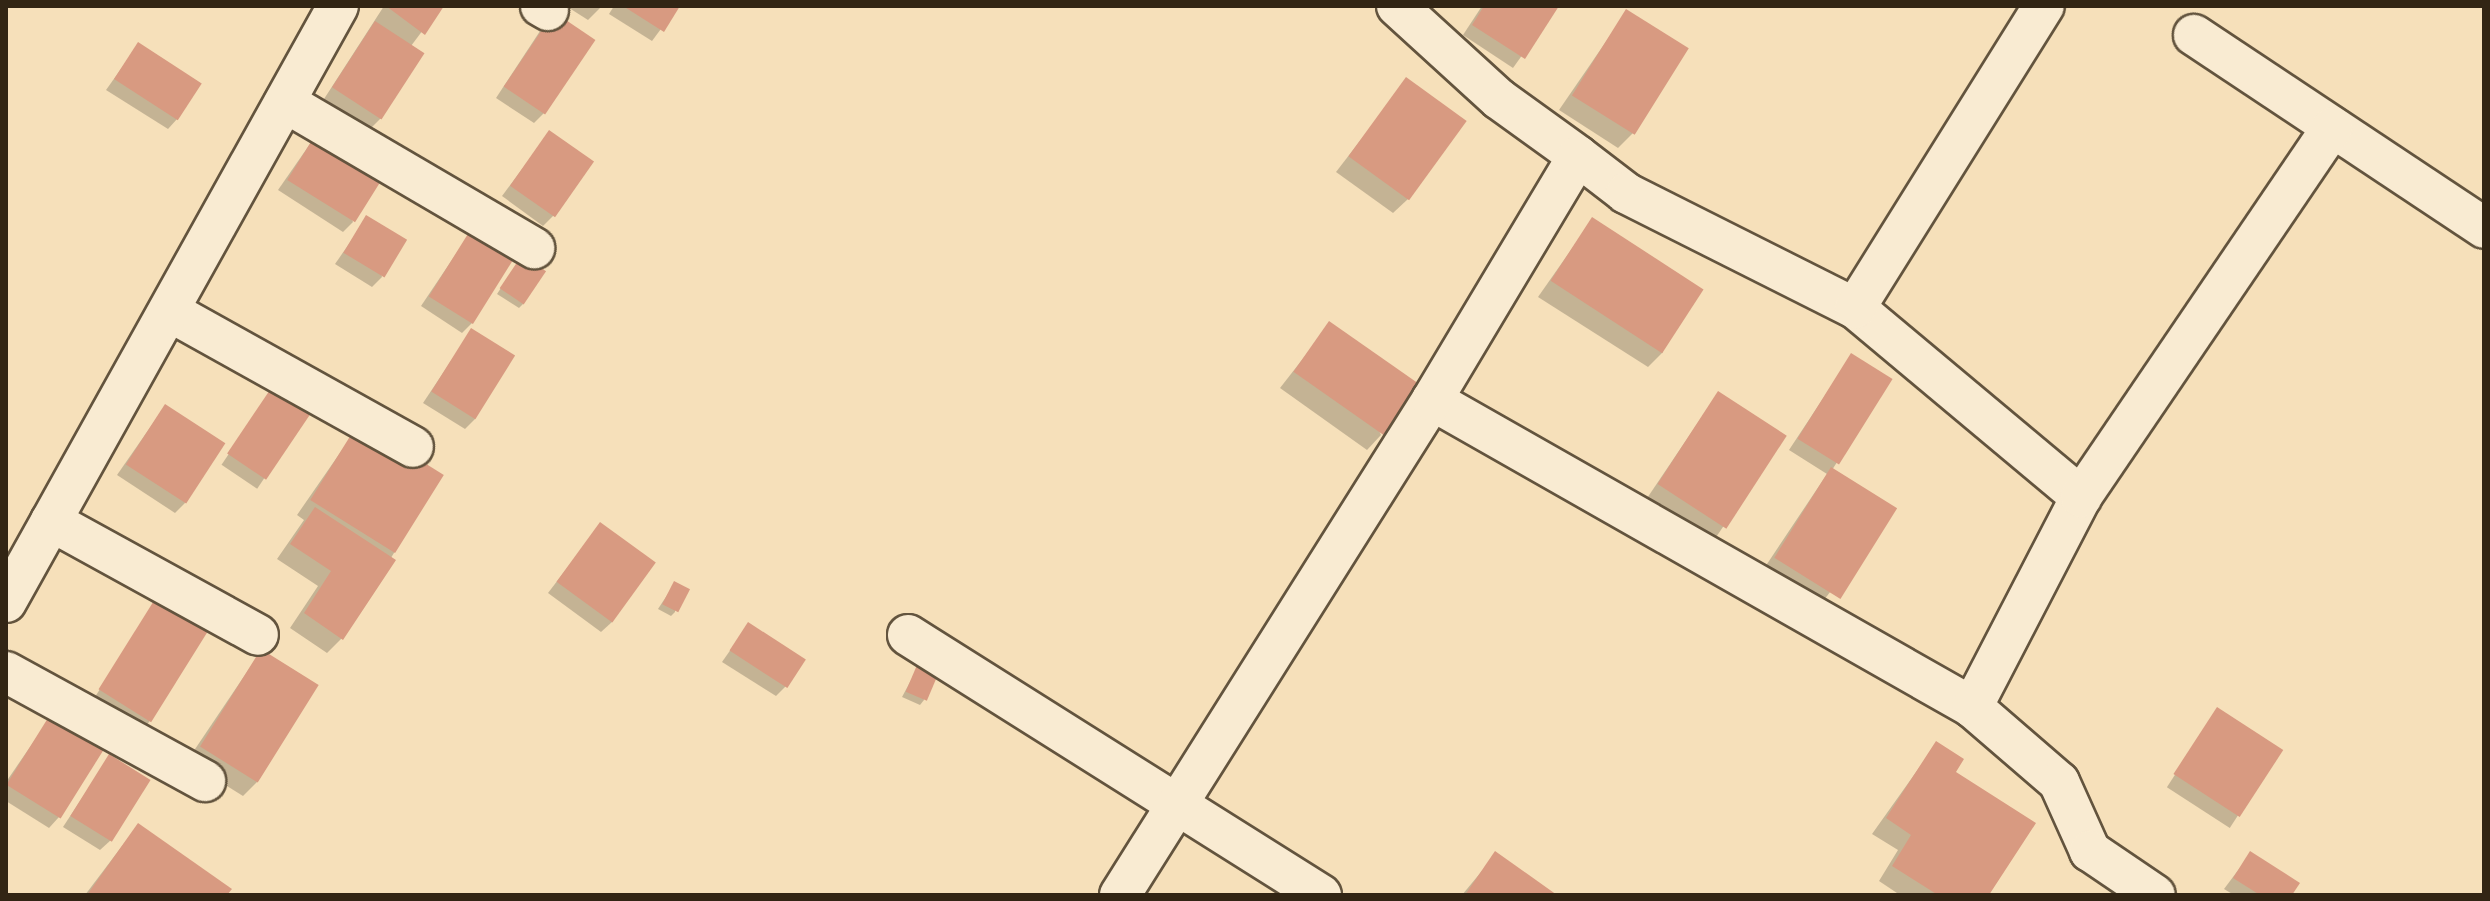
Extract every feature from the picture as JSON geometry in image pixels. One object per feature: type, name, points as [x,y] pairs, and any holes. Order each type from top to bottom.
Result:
[{"type":"street","points":[[6,602],[338,6]]},
{"type":"street","points":[[1397,6],[1499,99],[1626,193],[1855,308],[2081,497]]},
{"type":"street","points":[[1855,308],[2044,6]]},
{"type":"street","points":[[2194,35],[2484,228]]},
{"type":"street","points":[[285,102],[534,248]]},
{"type":"street","points":[[1972,707],[2081,497],[2332,127]]},
{"type":"street","points":[[1120,895],[1432,400],[1578,156]]},
{"type":"street","points":[[169,311],[413,447]]},
{"type":"street","points":[[1432,400],[1972,707],[2059,782],[2090,851],[2155,895]]},
{"type":"street","points":[[51,521],[258,635]]},
{"type":"street","points":[[908,635],[1174,807],[1321,895]]},
{"type":"street","points":[[6,672],[205,781]]},
{"type":"building","points":[[386,6],[444,6],[425,35]]},
{"type":"building","points":[[623,6],[680,6],[664,32]]},
{"type":"building","points":[[1484,6],[1559,6],[1525,59],[1472,25]]},
{"type":"building","points":[[1626,9],[1689,48],[1635,135],[1572,96]]},
{"type":"building","points":[[554,12],[595,40],[545,115],[504,87]]},
{"type":"building","points":[[375,21],[424,53],[381,119],[332,87]]},
{"type":"building","points":[[138,42],[202,83],[178,120],[114,79]]},
{"type":"building","points":[[1406,77],[1467,121],[1409,200],[1348,156]]},
{"type":"building","points":[[319,129],[387,171],[355,222],[287,180]]},
{"type":"building","points":[[549,130],[594,162],[555,217],[510,186]]},
{"type":"building","points":[[366,215],[407,240],[384,277],[343,253]]},
{"type":"building","points":[[1592,217],[1704,289],[1662,353],[1551,281]]},
{"type":"building","points":[[476,221],[520,249],[473,324],[429,296]]},
{"type":"building","points":[[522,255],[546,271],[524,304],[500,288]]},
{"type":"building","points":[[1329,321],[1419,384],[1384,435],[1293,372]]},
{"type":"building","points":[[471,328],[515,356],[475,419],[431,392]]},
{"type":"building","points":[[1851,353],[1893,379],[1839,465],[1797,439]]},
{"type":"building","points":[[278,378],[317,404],[266,480],[227,453]]},
{"type":"building","points":[[1718,391],[1787,436],[1726,529],[1658,484]]},
{"type":"building","points":[[165,404],[225,443],[186,504],[126,464]]},
{"type":"building","points":[[359,422],[444,475],[395,553],[310,500]]},
{"type":"building","points":[[1831,467],[1897,508],[1840,599],[1774,558]]},
{"type":"building","points":[[315,507],[396,560],[343,640],[304,613],[331,571],[290,544]]},
{"type":"building","points":[[600,522],[656,563],[612,622],[557,582]]},
{"type":"building","points":[[674,581],[690,589],[678,612],[662,604]]},
{"type":"building","points":[[160,591],[213,624],[151,722],[99,689]]},
{"type":"building","points":[[748,622],[806,660],[787,688],[729,651]]},
{"type":"building","points":[[261,649],[319,685],[258,783],[200,747]]},
{"type":"building","points":[[917,665],[938,674],[927,701],[906,692]]},
{"type":"building","points":[[2217,707],[2283,750],[2240,817],[2173,774]]},
{"type":"building","points":[[53,710],[107,744],[61,819],[6,785]]},
{"type":"building","points":[[1936,741],[1964,759],[1956,772],[2036,823],[1989,895],[1938,895],[1892,866],[1911,835],[1886,818]]},
{"type":"building","points":[[109,754],[151,780],[112,842],[70,816]]},
{"type":"building","points":[[138,823],[232,889],[227,895],[87,895]]},
{"type":"building","points":[[1495,851],[1557,895],[1465,895]]},
{"type":"building","points":[[2250,851],[2300,883],[2292,895],[2260,895],[2233,878]]}]
